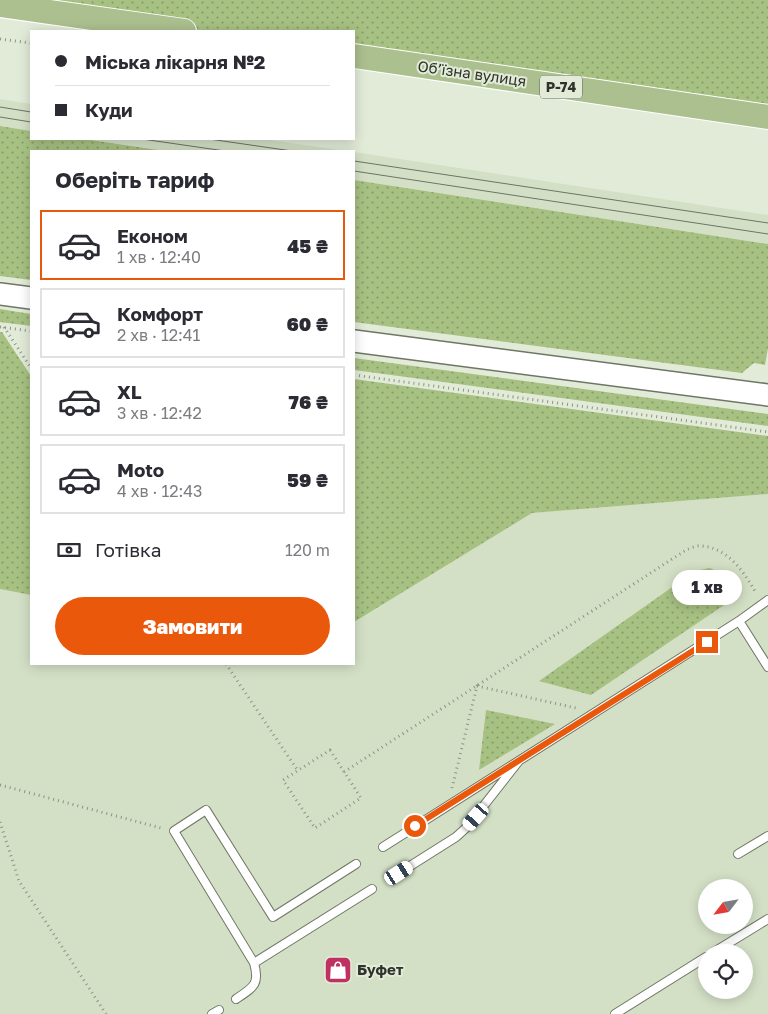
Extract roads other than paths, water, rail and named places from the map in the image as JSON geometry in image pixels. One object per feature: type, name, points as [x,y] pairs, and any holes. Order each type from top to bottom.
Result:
[{"type":"main road","points":[[0,5],[177,30]]},
{"type":"main road","name":"Обʼїзна вулиця","points":[[355,56],[768,117]]},
{"type":"street","points":[[0,294],[30,298]]},
{"type":"street","points":[[355,341],[768,395]]},
{"type":"lane","points":[[382,847],[739,621],[765,602]]},
{"type":"lane","points":[[739,621],[768,667]]},
{"type":"lane","points":[[399,873],[456,837],[468,827],[521,759]]},
{"type":"lane","points":[[236,999],[255,983],[257,974],[254,962],[174,831],[206,810],[273,917],[356,864]]},
{"type":"lane","points":[[738,854],[768,836]]},
{"type":"lane","points":[[254,962],[372,889]]},
{"type":"lane","points":[[727,944],[768,919]]},
{"type":"lane","points":[[615,1014],[698,962]]},
{"type":"tram line","points":[[0,107],[30,112]]},
{"type":"tram line","points":[[0,117],[30,122]]},
{"type":"tram line","points":[[149,140],[218,150]]},
{"type":"tram line","points":[[216,140],[285,150]]},
{"type":"tram line","points":[[355,161],[768,223]]},
{"type":"tram line","points":[[355,171],[768,234]]},
{"type":"place","name":"Буфет","points":[[338,970]]}]
